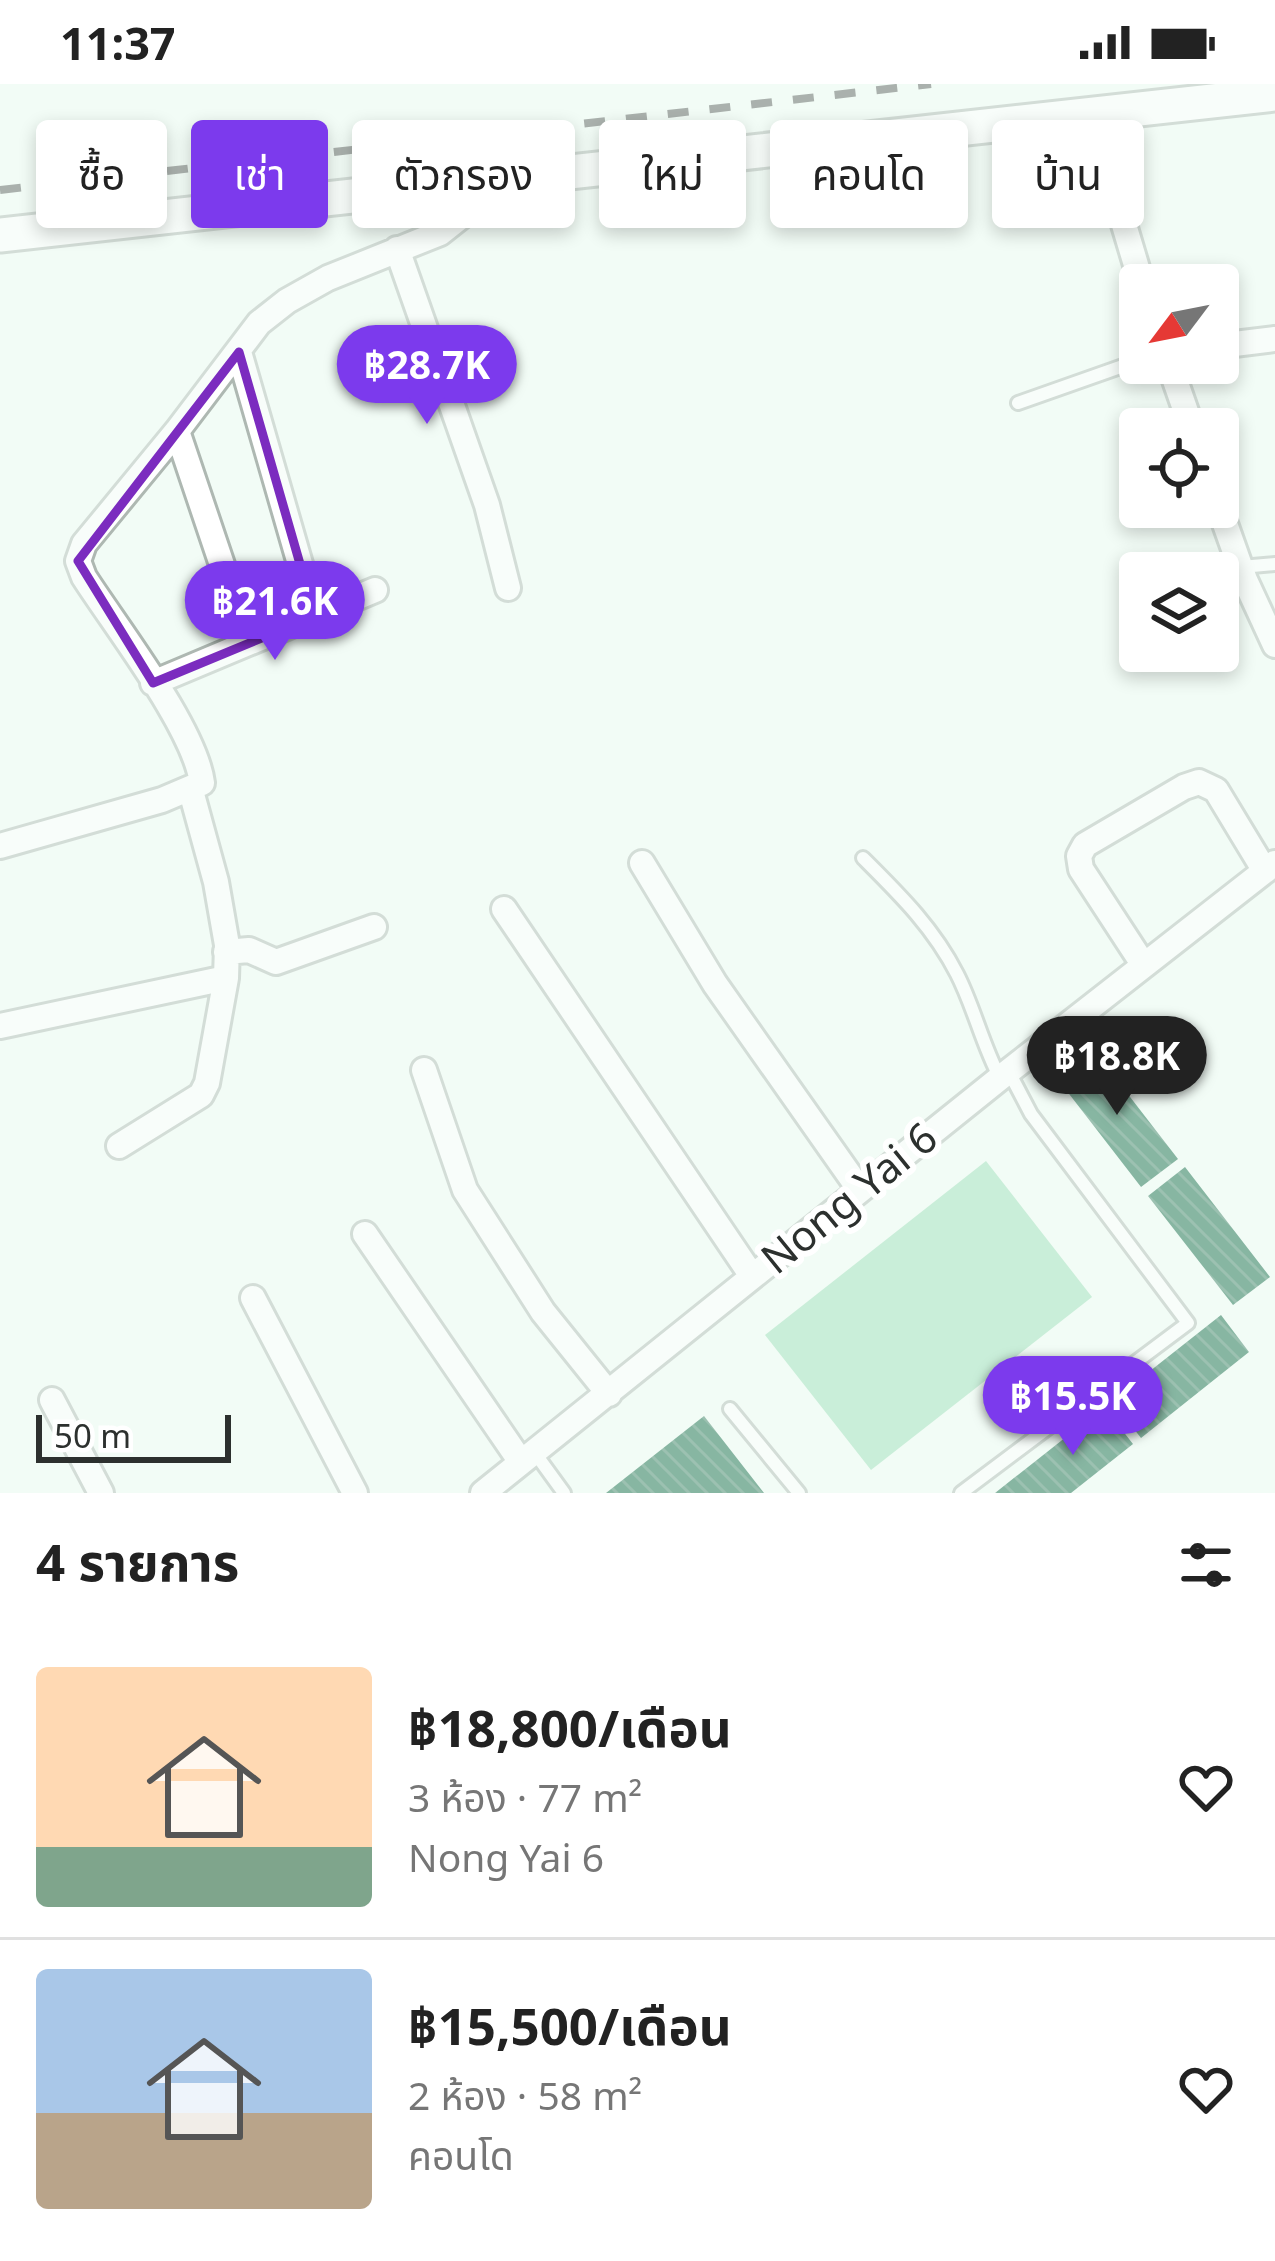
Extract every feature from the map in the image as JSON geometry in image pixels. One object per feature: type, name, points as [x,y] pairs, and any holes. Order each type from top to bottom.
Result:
[{"type":"street","points":[[575,172],[1275,94]]},
{"type":"street","points":[[1091,114],[1136,264]]},
{"type":"street","points":[[0,235],[352,197]]},
{"type":"street","points":[[0,846],[191,791],[202,783],[199,762],[84,577],[78,561],[84,544],[259,323],[328,278],[446,228]]},
{"type":"street","points":[[397,249],[487,505],[508,588]]},
{"type":"street","points":[[1239,343],[1275,339]]},
{"type":"street","points":[[239,352],[315,616]]},
{"type":"street","points":[[177,431],[248,642]]},
{"type":"street","points":[[1226,528],[1275,645]]},
{"type":"street","points":[[153,683],[375,590]]},
{"type":"street","points":[[1143,964],[1081,869],[1079,856],[1085,845],[1198,782],[1216,790],[1270,867]]},
{"type":"street","points":[[119,1146],[200,1095],[212,1062],[226,952],[216,882],[191,791]]},
{"type":"street","points":[[642,862],[715,984],[860,1190]]},
{"type":"street","name":"Nong Yai 6","points":[[484,1493],[1004,1074],[1270,867]]},
{"type":"street","points":[[504,909],[752,1276]]},
{"type":"street","points":[[226,952],[249,950],[276,962],[374,927]]},
{"type":"street","points":[[0,1026],[226,979]]},
{"type":"street","points":[[424,1070],[465,1190],[543,1312],[609,1394]]},
{"type":"street","points":[[365,1234],[527,1457]]},
{"type":"street","points":[[253,1298],[355,1493]]},
{"type":"street","points":[[52,1400],[101,1493]]},
{"type":"lane","points":[[1018,403],[1119,367]]},
{"type":"lane","points":[[1240,567],[1275,564]]},
{"type":"lane","points":[[862,858],[918,912],[960,978],[1004,1074],[1030,1114],[1187,1323],[961,1493]]},
{"type":"lane","points":[[730,1409],[799,1493]]},
{"type":"lane","points":[[527,1457],[564,1493]]},
{"type":"highlighted area","points":[[239,352],[315,616],[153,683],[78,561]]},
{"type":"green space","points":[[986,1161],[1092,1297],[871,1470],[765,1335]]},
{"type":"building","points":[[1093,1049],[1178,1159],[1141,1187],[1056,1077]]},
{"type":"building","points":[[1185,1167],[1270,1277],[1233,1305],[1148,1196]]},
{"type":"building","points":[[1221,1315],[1249,1352],[1141,1438],[1112,1401]]},
{"type":"building","points":[[1104,1407],[1133,1444],[1071,1493],[995,1493]]},
{"type":"building","points":[[704,1416],[764,1493],[606,1493]]},
{"type":"railway","points":[[0,190],[931,84]]}]
